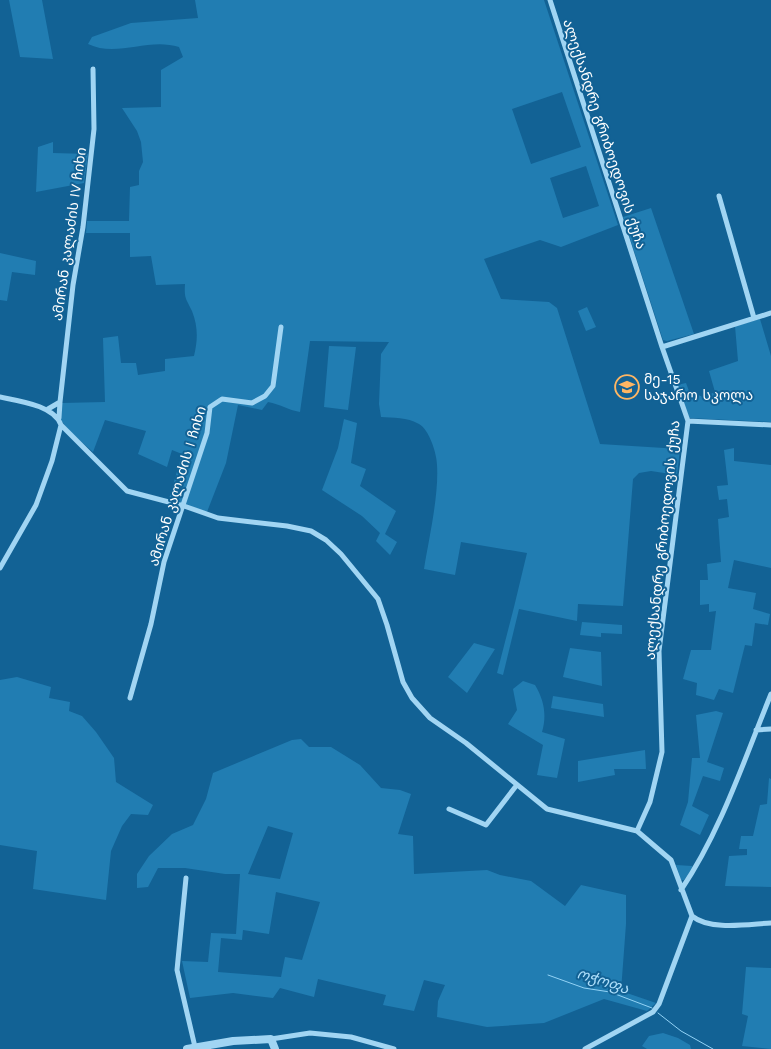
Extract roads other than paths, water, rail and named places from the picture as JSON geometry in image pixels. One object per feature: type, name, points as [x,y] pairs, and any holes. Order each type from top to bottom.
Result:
[{"type":"street","name":"ალექსანდრე გრიბოედოვის ქუჩა","points":[[550,0],[662,347],[688,421],[659,652],[662,752],[650,802],[637,831]]},
{"type":"street","name":"ამირან კალაძის IV ჩიხი","points":[[59,418],[73,285],[83,227],[94,129],[93,69]]},
{"type":"street","points":[[719,196],[754,318]]},
{"type":"street","points":[[662,347],[771,312]]},
{"type":"street","name":"ამირან კალაძის I ჩიხი","points":[[130,698],[151,624],[164,562],[184,506],[206,433],[210,407],[222,398],[252,403],[266,396],[273,386],[281,327]]},
{"type":"street","points":[[0,397],[48,409],[59,418],[61,424],[127,491],[184,506],[218,518],[287,526],[311,532],[326,540],[341,554],[378,599],[403,682],[412,698],[430,718],[466,743],[547,810],[637,831],[671,860],[692,916],[699,922],[716,925],[771,923]]},
{"type":"street","points":[[48,409],[60,402]]},
{"type":"street","points":[[688,421],[771,425]]},
{"type":"street","points":[[0,568],[36,505],[52,461],[61,424]]},
{"type":"street","points":[[681,890],[695,870],[724,811],[771,694]]},
{"type":"street","points":[[756,730],[771,729]]},
{"type":"street","points":[[449,809],[486,825],[516,786]]},
{"type":"street","points":[[186,878],[177,970],[195,1047]]},
{"type":"street","points":[[584,1049],[653,1012],[659,1004],[692,916]]},
{"type":"street","points":[[187,1049],[233,1041],[271,1039],[310,1033],[351,1037],[394,1049]]},
{"type":"street","points":[[271,1039],[275,1049]]},
{"type":"waterway","name":"ოჭოფა","points":[[548,975],[584,988],[610,992],[652,1008]]},
{"type":"waterway","name":"ოჭოფა","points":[[658,1013],[681,1031],[713,1049]]},
{"type":"place","name":"მე-15 საჯარო სკოლა","points":[[627,387]]}]
